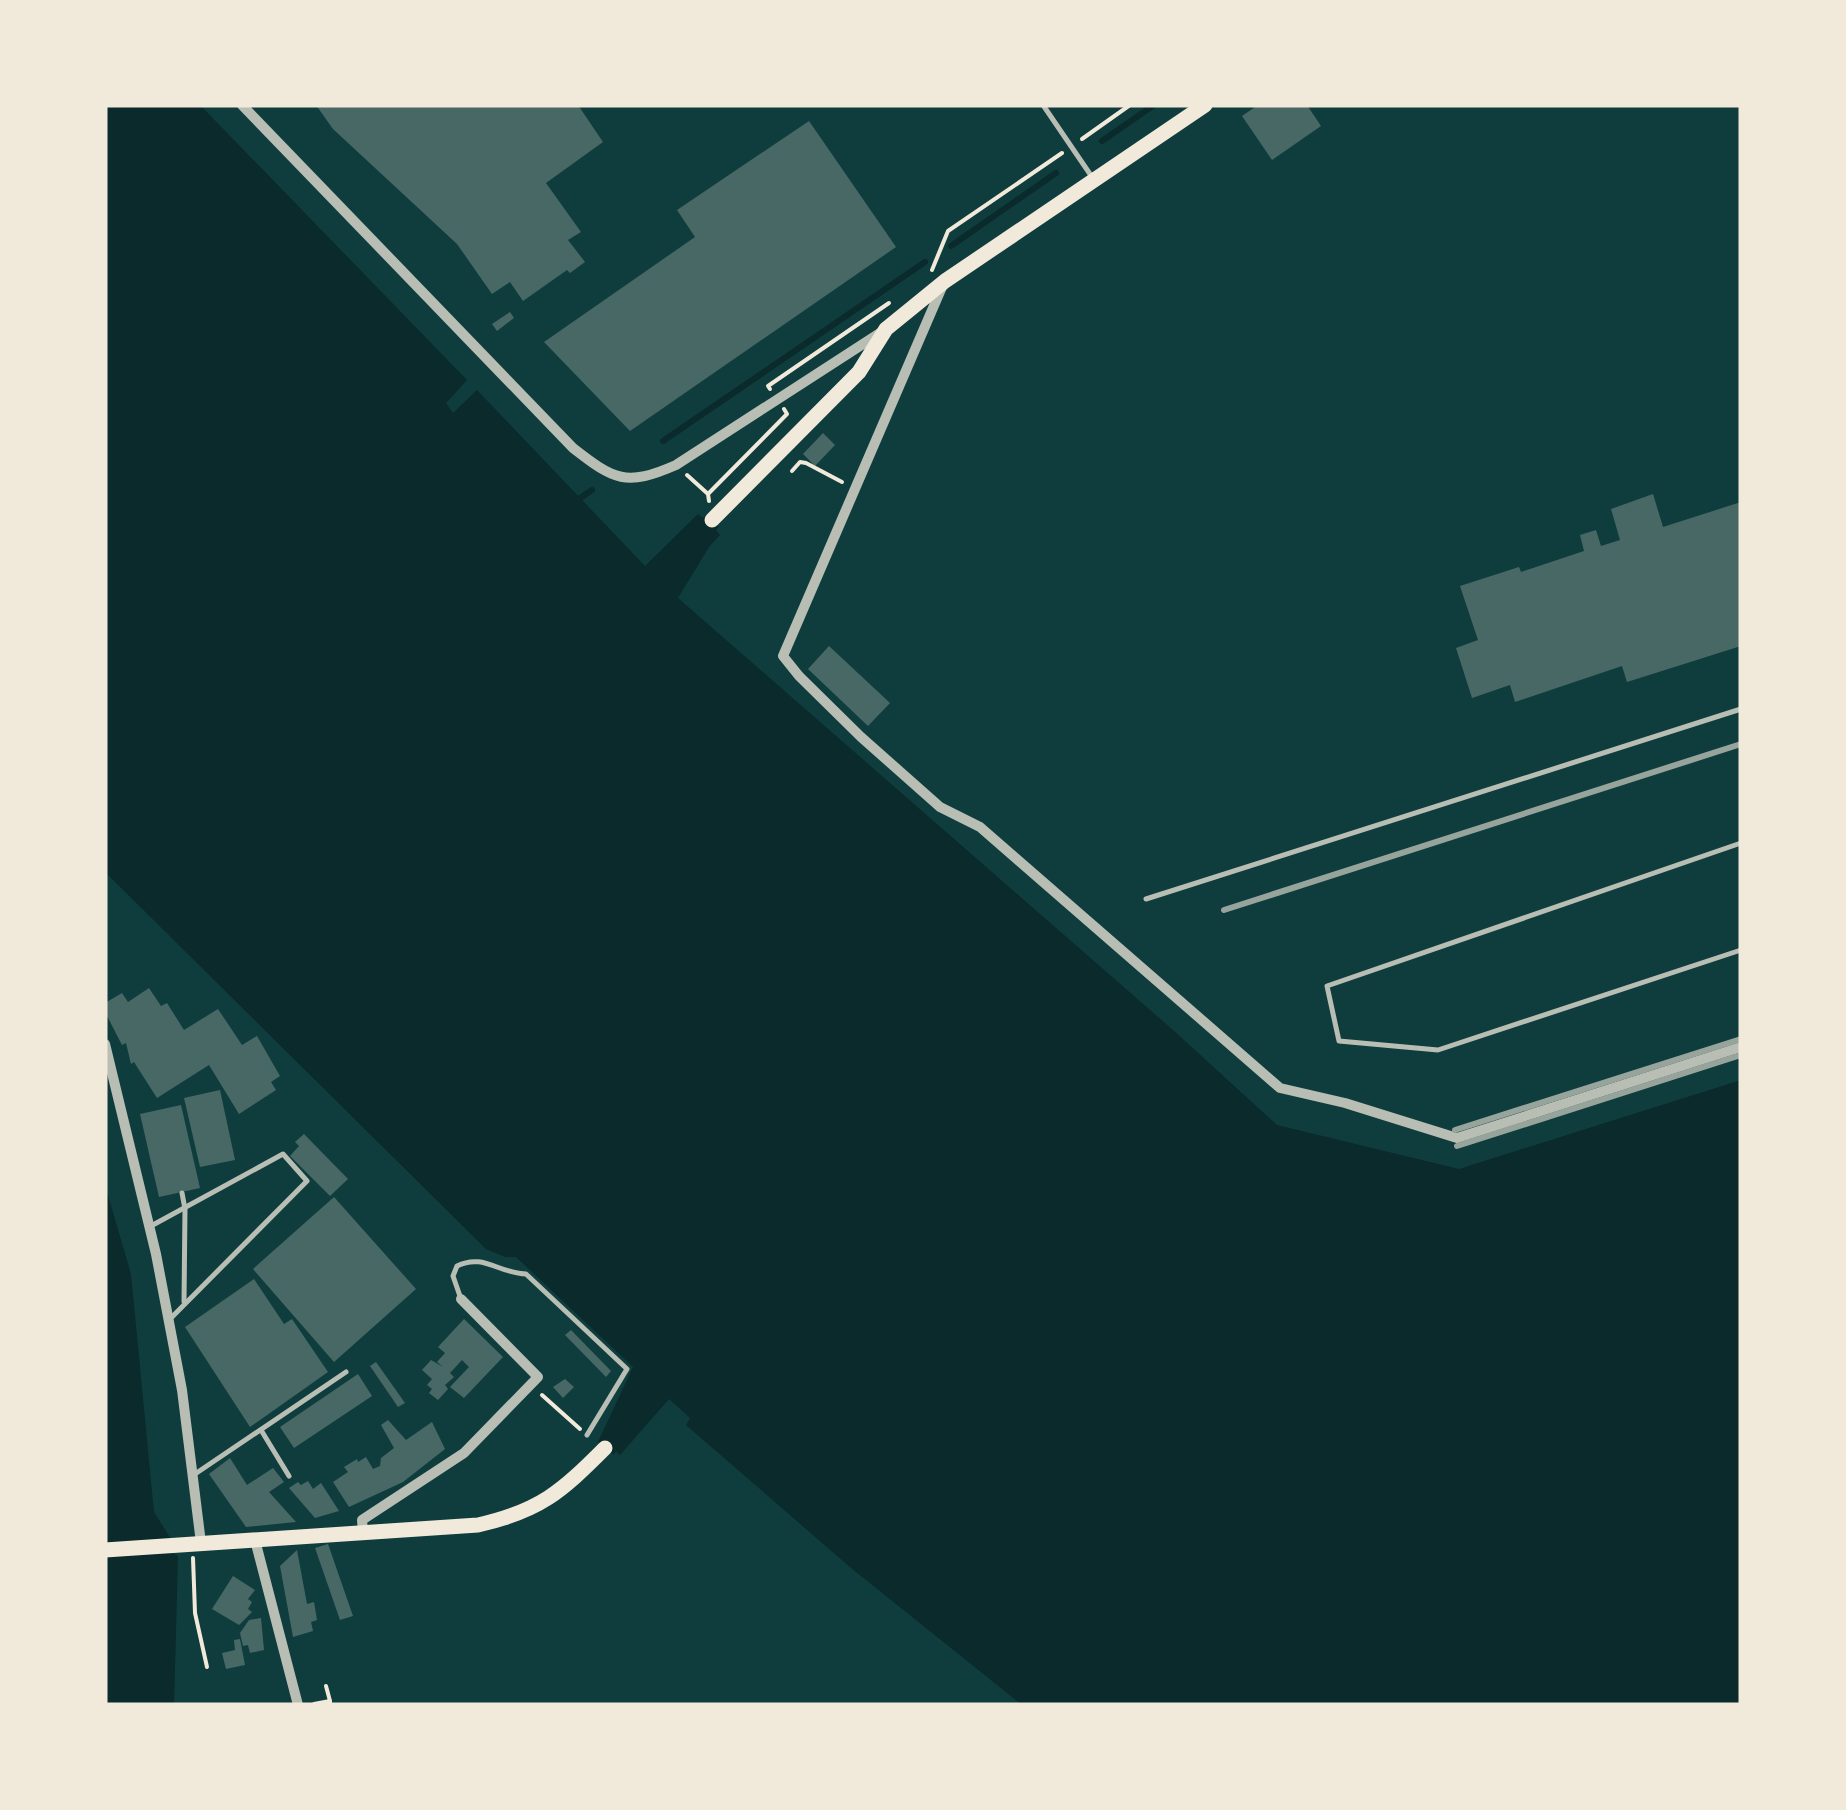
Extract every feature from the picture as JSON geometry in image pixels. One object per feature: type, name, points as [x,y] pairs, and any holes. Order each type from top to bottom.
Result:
[{"type":"main road","points":[[712,520],[859,372],[886,329],[944,281],[1205,105]]},
{"type":"main road","points":[[105,1550],[478,1525],[510,1518],[544,1503],[605,1448]]},
{"type":"street","points":[[242,105],[573,448],[606,474],[645,478],[676,465],[886,329]]},
{"type":"street","points":[[944,281],[783,656],[799,676],[940,807],[980,827],[1280,1088],[1345,1103],[1457,1138],[1741,1047]]},
{"type":"street","points":[[105,1044],[150,1227],[182,1390],[193,1476],[196,1543]]},
{"type":"street","points":[[363,1532],[362,1520],[464,1453],[538,1377],[461,1299]]},
{"type":"street","points":[[255,1540],[298,1705]]},
{"type":"lane","points":[[1043,105],[1096,181]]},
{"type":"lane","points":[[1146,899],[1741,709]]},
{"type":"lane","points":[[1741,844],[1327,986],[1339,1041],[1438,1050],[1741,950]]},
{"type":"lane","points":[[150,1227],[283,1154],[306,1181],[169,1320]]},
{"type":"lane","points":[[182,1193],[184,1305]]},
{"type":"lane","points":[[461,1299],[453,1276],[457,1266],[467,1261],[490,1264],[506,1273],[526,1274],[627,1370],[587,1435]]},
{"type":"lane","points":[[193,1476],[346,1372]]},
{"type":"lane","points":[[260,1430],[290,1476]]},
{"type":"path","points":[[1087,135],[1130,105]]},
{"type":"path","points":[[928,276],[948,231],[1055,158]]},
{"type":"path","points":[[772,393],[768,386],[900,296]]},
{"type":"path","points":[[708,494],[788,414],[782,407]]},
{"type":"path","points":[[792,471],[800,462],[808,462],[855,488]]},
{"type":"path","points":[[676,465],[708,494],[712,520]]},
{"type":"path","points":[[530,1385],[587,1435]]},
{"type":"path","points":[[196,1543],[196,1613],[206,1668]]},
{"type":"path","points":[[310,1705],[330,1703],[326,1686]]},
{"type":"water","points":[[105,105],[200,105],[467,380],[446,403],[453,413],[477,390],[645,566],[698,514],[703,518],[706,515],[719,527],[716,530],[720,535],[678,598],[1277,1125],[1459,1169],[1741,1080],[1741,1705],[1022,1705],[851,1568],[686,1425],[690,1418],[669,1399],[620,1455],[616,1451],[614,1455],[598,1442],[633,1367],[516,1257],[486,1249],[105,872]]},
{"type":"water","points":[[105,1185],[131,1274],[154,1512],[171,1539],[172,1553],[178,1556],[174,1705],[105,1705]]},
{"type":"building","points":[[316,105],[578,105],[603,142],[546,183],[581,232],[568,240],[585,262],[523,301],[510,282],[492,294],[457,244],[333,129]]},
{"type":"building","points":[[1258,105],[1307,105],[1321,126],[1272,160],[1242,116]]},
{"type":"building","points":[[809,121],[896,247],[630,431],[544,342],[695,237],[677,210]]},
{"type":"building","points":[[510,312],[514,318],[497,331],[492,324]]},
{"type":"building","points":[[823,433],[835,445],[815,466],[803,454]]},
{"type":"building","points":[[1653,494],[1663,527],[1741,502],[1741,646],[1627,682],[1622,666],[1515,702],[1510,685],[1472,698],[1456,648],[1478,640],[1460,586],[1519,567],[1521,572],[1584,551],[1580,535],[1596,530],[1601,546],[1620,540],[1611,509]]},
{"type":"building","points":[[829,646],[890,703],[868,726],[808,669]]},
{"type":"building","points":[[149,988],[161,1006],[167,1003],[184,1030],[218,1009],[242,1045],[257,1036],[280,1076],[271,1082],[276,1090],[239,1114],[209,1065],[157,1098],[134,1062],[131,1064],[126,1043],[122,1045],[105,1012],[105,1003],[122,993],[128,1002]]},
{"type":"building","points":[[220,1090],[235,1160],[200,1167],[184,1098]]},
{"type":"building","points":[[181,1105],[200,1188],[159,1197],[140,1114]]},
{"type":"building","points":[[304,1134],[348,1179],[330,1196],[290,1156],[299,1146],[295,1142]]},
{"type":"building","points":[[334,1197],[416,1289],[334,1362],[253,1269]]},
{"type":"building","points":[[254,1279],[284,1324],[292,1319],[328,1372],[250,1427],[185,1327]]},
{"type":"building","points":[[464,1319],[503,1357],[464,1398],[450,1387],[469,1367],[462,1360],[450,1373],[454,1377],[438,1400],[429,1393],[432,1389],[427,1385],[432,1379],[422,1370],[431,1360],[443,1367],[437,1362],[445,1353],[438,1347]]},
{"type":"building","points":[[571,1330],[611,1371],[606,1377],[565,1335]]},
{"type":"building","points":[[376,1362],[405,1403],[398,1407],[370,1366]]},
{"type":"building","points":[[358,1374],[372,1396],[294,1448],[280,1427]]},
{"type":"building","points":[[565,1379],[574,1387],[563,1398],[553,1387]]},
{"type":"building","points":[[388,1420],[406,1440],[432,1422],[445,1449],[403,1482],[349,1507],[333,1482],[348,1472],[344,1467],[357,1459],[358,1462],[366,1457],[373,1469],[380,1466],[381,1458],[394,1448],[381,1425]]},
{"type":"building","points":[[230,1458],[247,1485],[273,1468],[284,1482],[269,1492],[296,1522],[246,1527],[209,1474]]},
{"type":"building","points":[[308,1481],[313,1489],[321,1483],[339,1511],[315,1518],[289,1488]]},
{"type":"building","points":[[328,1544],[353,1616],[340,1620],[315,1548]]},
{"type":"building","points":[[297,1550],[307,1604],[314,1602],[317,1620],[311,1622],[313,1631],[293,1637],[280,1566]]},
{"type":"building","points":[[233,1576],[255,1590],[248,1599],[252,1612],[239,1625],[212,1609]]},
{"type":"building","points":[[261,1618],[264,1650],[250,1653],[248,1645],[243,1646],[240,1633],[249,1620]]},
{"type":"building","points":[[240,1639],[245,1665],[226,1669],[222,1653],[235,1650],[234,1640]]},
{"type":"waterway","points":[[1102,141],[1154,105]]},
{"type":"waterway","points":[[951,246],[1056,173]]},
{"type":"waterway","points":[[663,441],[925,262]]},
{"type":"waterway","points":[[576,501],[592,490]]},
{"type":"railway","points":[[1224,910],[1741,744]]},
{"type":"railway","points":[[1455,1130],[1741,1039]]},
{"type":"railway","points":[[1457,1146],[1741,1055]]}]
